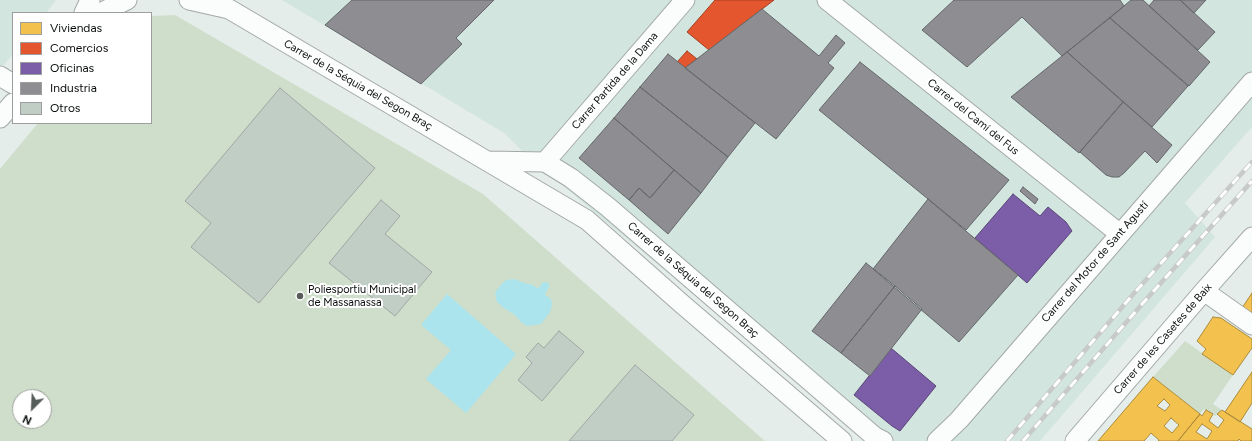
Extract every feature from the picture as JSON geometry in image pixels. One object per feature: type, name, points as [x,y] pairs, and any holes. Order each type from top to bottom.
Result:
[{"type":"street","points":[[84,12],[90,0]]},
{"type":"street","points":[[102,12],[127,0]]},
{"type":"street","name":"Carrer de la Séquia del Segon Braç","points":[[189,0],[225,5],[587,220],[842,441]]},
{"type":"street","name":"Carrer Partida de la Dama","points":[[545,162],[685,0]]},
{"type":"street","name":"Carrer del Camí del Fus","points":[[827,0],[1120,234]]},
{"type":"street","points":[[0,76],[12,83]]},
{"type":"street","name":"Carrer del Motor de Sant Agustí","points":[[937,441],[959,420],[1252,82]]},
{"type":"street","points":[[0,118],[12,104]]},
{"type":"street","name":"Carrer de la Séquia del Segon Braç","points":[[486,160],[545,162],[571,178],[608,207],[875,437],[882,441]]},
{"type":"street","name":"Carrer de les Casetes de Baix","points":[[1075,441],[1252,237]]},
{"type":"street","points":[[1204,291],[1252,324]]},
{"type":"shaded area","points":[[0,0],[56,0],[47,12],[12,12],[12,55],[0,70]]},
{"type":"shaded area","points":[[282,0],[1252,0],[1252,127],[1185,203],[1215,237],[1040,441],[870,441],[527,156],[504,133]]},
{"type":"green space","name":"Poliesportiu Municipal de Massanassa","points":[[175,15],[483,194],[765,441],[0,441],[0,169],[37,124],[152,124],[152,16]]},
{"type":"green space","points":[[1185,341],[1233,375],[1213,404],[1222,410],[1215,416],[1204,409],[1200,414],[1153,377]]},
{"type":"water","points":[[515,279],[533,285],[537,288],[540,287],[542,283],[549,283],[549,287],[545,295],[551,299],[552,305],[550,312],[541,324],[527,326],[497,302],[495,293],[500,286],[506,280]]},
{"type":"water","points":[[447,294],[516,354],[466,413],[426,379],[451,350],[421,325]]},
{"type":"building: Viviendas","points":[[1252,293],[1252,314],[1242,308]]},
{"type":"building: Viviendas","points":[[1213,317],[1221,318],[1252,339],[1252,348],[1233,375],[1202,354],[1206,349],[1197,341]]},
{"type":"building: Viviendas","points":[[1252,372],[1252,403],[1240,422],[1225,412]]},
{"type":"building: Viviendas","points":[[1153,377],[1200,414],[1178,441],[1158,441],[1159,440],[1151,433],[1144,441],[1098,441]],"holes":[[[1164,399],[1170,405],[1165,411],[1157,406]],[[1171,418],[1179,425],[1172,433],[1164,426]]]},
{"type":"building: Viviendas","points":[[1206,410],[1213,414],[1209,421],[1218,428],[1224,420],[1217,414],[1222,410],[1252,429],[1252,441],[1241,441],[1239,439],[1238,441],[1178,441],[1200,414],[1202,416]],"holes":[[[1202,424],[1212,431],[1207,439],[1196,432]]]},
{"type":"building: Comercios","points":[[715,0],[774,0],[709,50],[687,32]]},
{"type":"building: Comercios","points":[[687,51],[697,59],[685,68],[677,62]]},
{"type":"building: Oficinas","points":[[1013,194],[1040,216],[1048,207],[1066,222],[1072,231],[1027,283],[975,238]]},
{"type":"building: Oficinas","points":[[891,348],[936,386],[900,431],[854,395]]},
{"type":"building: Industria","points":[[352,0],[494,0],[456,38],[462,44],[421,84],[325,25]]},
{"type":"building: Industria","points":[[954,0],[1120,0],[1124,6],[1062,56],[1022,17],[967,67],[922,30]]},
{"type":"building: Industria","points":[[1131,0],[1143,0],[1210,62],[1189,86],[1110,18]]},
{"type":"building: Industria","points":[[1154,0],[1180,0],[1215,32],[1198,50],[1149,6]]},
{"type":"building: Industria","points":[[1180,0],[1206,0],[1194,13]]},
{"type":"building: Industria","points":[[762,9],[819,56],[836,35],[845,43],[828,63],[834,68],[776,139],[685,68]]},
{"type":"building: Industria","points":[[1110,18],[1188,86],[1152,127],[1067,52]]},
{"type":"building: Industria","points":[[1067,52],[1123,102],[1079,153],[1011,97]]},
{"type":"building: Industria","points":[[668,54],[755,123],[728,157],[640,87]]},
{"type":"building: Industria","points":[[860,62],[1009,180],[966,230],[819,110]]},
{"type":"building: Industria","points":[[640,87],[728,157],[701,193],[614,118]]},
{"type":"building: Industria","points":[[1123,102],[1172,145],[1157,163],[1145,151],[1119,177],[1112,177],[1106,175],[1080,152]]},
{"type":"building: Industria","points":[[614,118],[674,170],[650,198],[639,188],[629,200],[579,158]]},
{"type":"building: Industria","points":[[674,170],[701,193],[668,234],[629,200],[639,188],[650,198]]},
{"type":"building: Industria","points":[[1023,187],[1038,199],[1035,204],[1020,191]]},
{"type":"building: Industria","points":[[928,199],[1018,275],[959,342],[873,269]]},
{"type":"building: Industria","points":[[866,263],[895,286],[841,353],[812,331]]},
{"type":"building: Industria","points":[[895,286],[922,309],[870,376],[841,353]]},
{"type":"building: Otros","points":[[280,88],[375,168],[259,303],[191,247],[211,223],[185,201]]},
{"type":"building: Otros","points":[[381,200],[400,216],[385,234],[432,272],[395,316],[329,263]]},
{"type":"building: Otros","points":[[559,331],[584,352],[542,401],[518,380],[532,363],[526,357],[538,343],[544,348]]},
{"type":"building: Otros","points":[[635,365],[694,415],[672,441],[569,441]]},
{"type":"railway","points":[[1007,441],[1136,291],[1252,162]]},
{"type":"railway","points":[[1023,441],[1252,181]]},
{"type":"place","name":"Poliesportiu Municipal de Massanassa","points":[[300,296]]}]
